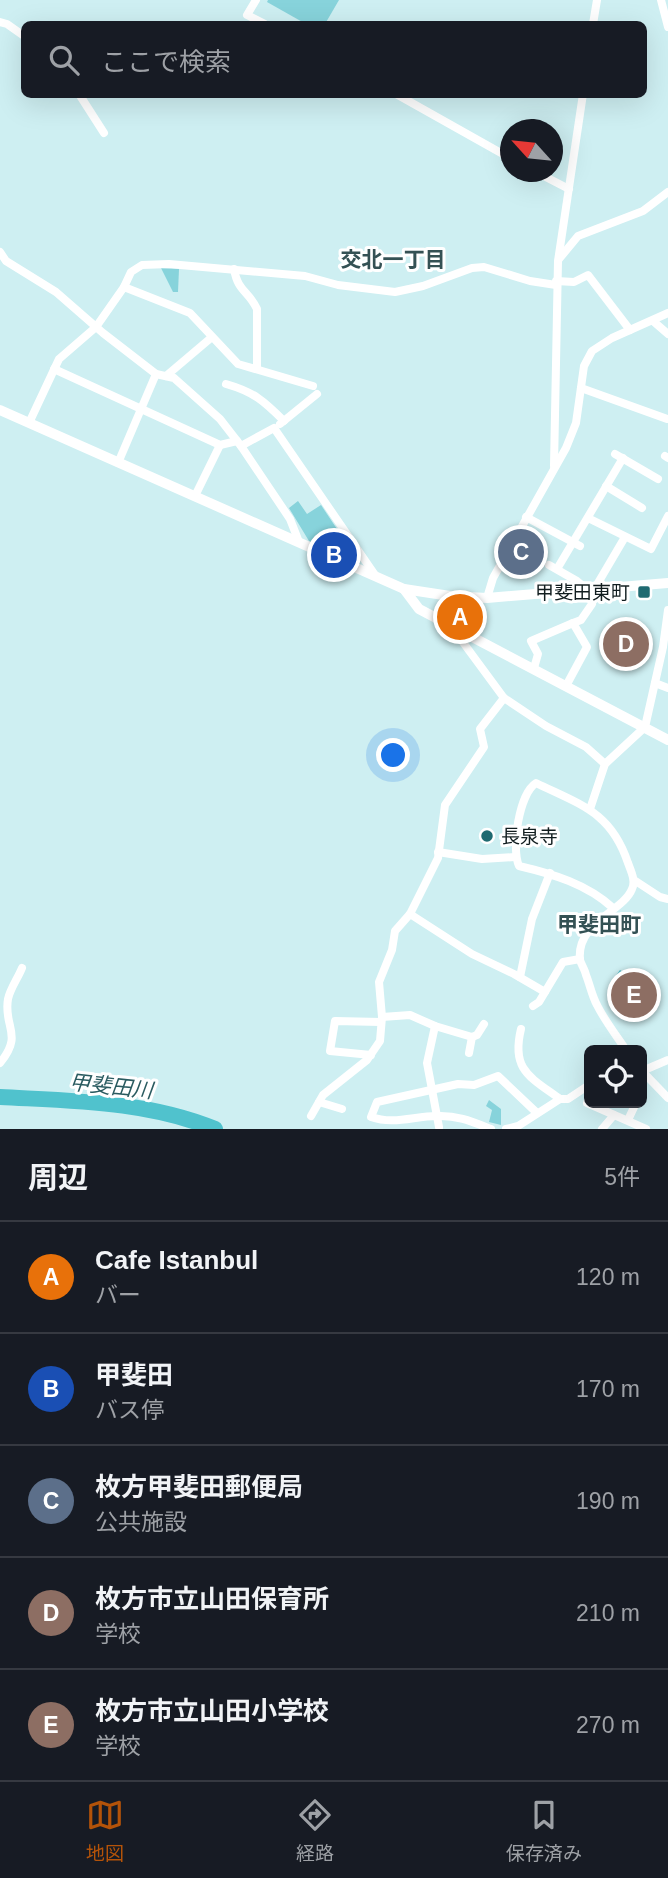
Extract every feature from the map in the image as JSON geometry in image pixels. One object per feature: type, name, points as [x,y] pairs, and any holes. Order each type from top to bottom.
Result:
[{"type":"street","points":[[256,0],[247,15],[259,21]]},
{"type":"street","points":[[594,21],[597,0]]},
{"type":"street","points":[[661,0],[668,27]]},
{"type":"street","points":[[0,22],[21,34]]},
{"type":"street","points":[[82,98],[104,133]]},
{"type":"street","points":[[403,98],[500,152]]},
{"type":"street","points":[[554,466],[556,283],[582,98]]},
{"type":"street","points":[[555,182],[569,189]]},
{"type":"street","points":[[558,261],[578,236],[643,211],[668,192]]},
{"type":"street","points":[[0,252],[3,263],[56,292],[156,374],[174,378],[220,419],[290,519],[299,542]]},
{"type":"street","points":[[29,423],[60,359],[96,327],[124,287],[131,272],[142,265],[169,264],[305,276],[338,285],[395,292],[423,286],[472,268],[484,267],[543,284],[573,282],[588,275],[630,330]]},
{"type":"street","points":[[234,269],[237,284],[253,300],[257,309],[257,369]]},
{"type":"street","points":[[54,369],[220,445],[239,444],[274,428],[315,390],[238,364],[190,313],[124,287]]},
{"type":"street","points":[[487,598],[493,578],[566,448],[576,423],[584,366],[592,351],[612,338],[668,313]]},
{"type":"street","points":[[653,321],[668,334]]},
{"type":"street","points":[[166,376],[212,338]]},
{"type":"street","points":[[118,463],[156,374]]},
{"type":"street","points":[[226,384],[262,399],[284,421]]},
{"type":"street","points":[[581,388],[667,419]]},
{"type":"street","points":[[0,410],[404,589],[487,598],[668,583]]},
{"type":"street","points":[[274,428],[374,575]]},
{"type":"street","points":[[195,496],[220,445]]},
{"type":"street","points":[[591,589],[553,567],[577,544],[619,456],[658,479]]},
{"type":"street","points":[[606,486],[642,508]]},
{"type":"street","points":[[588,518],[651,549],[668,516]]},
{"type":"street","points":[[526,517],[577,544]]},
{"type":"street","points":[[591,589],[625,537]]},
{"type":"street","points":[[404,589],[419,608],[466,637],[534,668],[668,740]]},
{"type":"street","points":[[534,668],[538,654],[531,641],[581,620],[592,604]]},
{"type":"street","points":[[590,809],[606,765],[645,727],[668,611]]},
{"type":"street","points":[[566,685],[587,647],[572,622]]},
{"type":"street","points":[[466,637],[504,698],[546,726],[586,747],[606,765]]},
{"type":"street","points":[[655,683],[668,688]]},
{"type":"street","points":[[311,1116],[323,1095],[370,1055],[380,1041],[382,1019],[379,982],[392,950],[395,931],[410,914],[438,852],[445,804],[484,747],[480,729],[504,698]]},
{"type":"street","points":[[612,908],[598,894],[551,873],[519,866],[515,857],[519,815],[530,787],[536,783],[603,818],[618,837],[634,880],[632,890],[612,908],[595,923],[583,940],[580,959],[596,1004],[623,1045]]},
{"type":"street","points":[[438,852],[482,859],[515,857]]},
{"type":"street","points":[[520,977],[533,919],[551,873]]},
{"type":"street","points":[[634,880],[660,897],[668,899]]},
{"type":"street","points":[[410,914],[472,954],[545,992]]},
{"type":"street","points":[[533,1006],[539,1002],[563,962],[580,959]]},
{"type":"street","points":[[0,1063],[9,1053],[13,1042],[8,1000],[22,968]]},
{"type":"street","points":[[370,1055],[330,1051],[335,1021],[410,1015],[472,1037],[477,1035],[484,1024]]},
{"type":"street","points":[[436,1026],[427,1063],[439,1127]]},
{"type":"street","points":[[522,1029],[518,1057],[526,1074],[560,1099]]},
{"type":"street","points":[[469,1053],[472,1037]]},
{"type":"street","points":[[668,1060],[642,1071],[668,1098]]},
{"type":"street","points":[[491,1129],[459,1117],[436,1116],[385,1122],[370,1120],[377,1102],[458,1084],[474,1085],[498,1076],[537,1113]]},
{"type":"street","points":[[506,1129],[518,1126],[560,1099],[568,1099],[584,1088]]},
{"type":"street","points":[[319,1102],[342,1109]]},
{"type":"street","points":[[598,1108],[646,1129]]},
{"type":"street","points":[[628,1120],[634,1108]]},
{"type":"street","points":[[602,1129],[614,1115]]},
{"type":"shaded area","points":[[339,0],[327,21],[301,21],[267,2]]},
{"type":"shaded area","points":[[161,268],[179,269],[178,292],[173,292]]},
{"type":"shaded area","points":[[298,501],[307,514],[321,505],[361,565],[309,541],[289,508]]},
{"type":"shaded area","points":[[620,970],[646,988],[636,1001],[611,983]]},
{"type":"shaded area","points":[[489,1100],[501,1109],[501,1125],[489,1122],[492,1110],[486,1106]]},
{"type":"waterway","name":"甲斐田川","points":[[0,1097],[82,1101],[136,1108],[163,1113],[215,1129]]},
{"type":"place","name":"枚方甲斐田郵便局","points":[[521,552]]},
{"type":"place","name":"甲斐田","points":[[334,555]]},
{"type":"place","name":"甲斐田東町","points":[[644,592]]},
{"type":"place","name":"Cafe Istanbul","points":[[460,617]]},
{"type":"place","name":"枚方市立山田保育所","points":[[626,644]]},
{"type":"place","name":"長泉寺","points":[[487,836]]},
{"type":"place","name":"枚方市立山田小学校","points":[[634,995]]},
{"type":"district","name":"交北一丁目","points":[[393,259]]},
{"type":"district","name":"甲斐田町","points":[[599,924]]}]
